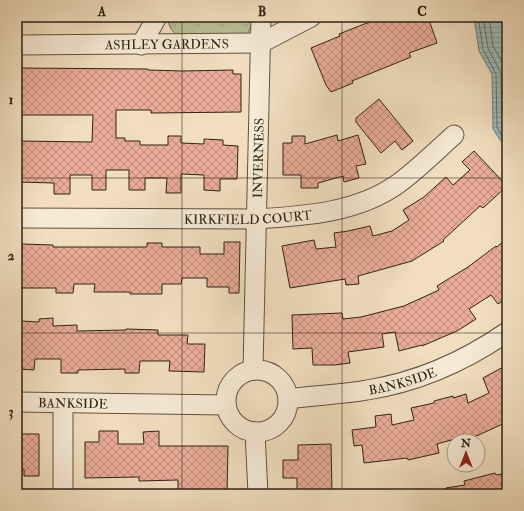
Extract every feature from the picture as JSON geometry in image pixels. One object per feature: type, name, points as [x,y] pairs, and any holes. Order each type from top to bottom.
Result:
[{"type":"street","points":[[141,45],[157,17]]},
{"type":"street","name":"INVERNESS","points":[[253,370],[260,17]]},
{"type":"street","name":"ASHLEY GARDENS","points":[[17,45],[260,43],[311,17]]},
{"type":"street","name":"KIRKFIELD COURT","points":[[17,218],[256,219],[292,217],[320,213],[351,207],[375,198],[398,184],[454,135]]},
{"type":"street","name":"BANKSIDE","points":[[288,399],[367,390],[412,380],[461,360],[507,332]]},
{"type":"street","points":[[253,370],[266,372],[277,378],[284,387],[288,399],[286,412],[279,423],[268,430],[255,432],[245,430],[235,424],[229,415],[226,405],[227,393],[232,382],[242,374],[253,370]]},
{"type":"street","name":"BANKSIDE","points":[[17,402],[226,405]]},
{"type":"street","points":[[63,403],[63,494]]},
{"type":"street","points":[[255,432],[258,494]]},
{"type":"green space","points":[[168,17],[252,17],[252,24],[247,35],[178,36],[170,28]]},
{"type":"water","points":[[474,17],[507,17],[507,171],[504,167],[503,144],[493,129],[492,74],[479,51]]},
{"type":"building","points":[[382,17],[428,17],[437,43],[409,53],[411,57],[352,81],[353,83],[331,92],[326,85],[311,48],[340,36],[339,34]]},
{"type":"building","points":[[17,68],[148,69],[183,71],[233,70],[233,74],[241,74],[241,112],[151,113],[151,110],[116,110],[116,138],[125,138],[125,141],[140,141],[140,145],[168,145],[168,136],[181,136],[181,143],[204,144],[204,139],[223,140],[223,145],[238,146],[237,179],[220,179],[220,191],[204,190],[204,175],[181,174],[181,193],[166,193],[167,178],[145,178],[145,190],[129,190],[129,170],[106,170],[106,190],[92,190],[92,175],[70,175],[70,194],[54,194],[54,183],[17,182],[18,141],[92,142],[93,115],[17,115]]},
{"type":"building","points":[[379,99],[413,141],[402,150],[395,141],[381,153],[356,122],[356,118]]},
{"type":"building","points":[[337,135],[338,141],[358,135],[366,164],[356,166],[359,178],[344,182],[343,176],[318,183],[318,188],[301,188],[301,175],[283,175],[283,143],[292,143],[292,136],[305,136],[305,144]]},
{"type":"building","points":[[474,151],[507,186],[483,208],[480,206],[443,240],[444,241],[412,261],[358,276],[359,284],[346,285],[345,279],[290,288],[282,246],[314,240],[316,249],[336,247],[334,233],[370,226],[373,236],[392,231],[409,220],[403,210],[424,197],[446,177],[453,185],[470,170],[462,162]]},
{"type":"building","points":[[507,238],[507,298],[498,304],[491,295],[469,309],[476,319],[457,331],[422,346],[399,351],[395,332],[382,334],[384,347],[348,352],[350,363],[335,365],[313,365],[312,348],[293,349],[292,315],[342,313],[343,319],[361,317],[404,306],[439,290],[437,286],[468,267],[496,246],[497,247]]},
{"type":"building","points":[[224,242],[240,242],[239,293],[229,293],[229,287],[207,287],[207,278],[182,278],[181,284],[162,284],[162,294],[94,292],[95,284],[74,284],[73,293],[56,293],[56,288],[21,288],[22,244],[53,245],[53,247],[147,247],[147,243],[162,243],[162,247],[200,247],[200,254],[224,254]]},
{"type":"building","points":[[53,318],[53,326],[77,325],[77,331],[126,329],[158,330],[158,335],[188,335],[187,344],[205,344],[204,372],[169,371],[170,361],[140,361],[139,373],[125,373],[125,369],[78,370],[78,373],[61,373],[61,359],[35,359],[34,370],[19,369],[19,363],[17,362],[17,327],[21,327],[21,321],[39,322],[39,319]]},
{"type":"building","points":[[507,365],[507,422],[483,433],[446,433],[446,441],[437,444],[439,453],[408,460],[407,458],[364,463],[362,445],[354,446],[352,430],[376,427],[375,416],[391,414],[392,425],[414,420],[411,408],[434,403],[434,401],[453,396],[453,398],[466,394],[468,403],[489,393],[483,378]]},
{"type":"building","points":[[99,431],[118,431],[118,444],[144,444],[143,432],[159,431],[159,446],[228,446],[227,494],[178,494],[178,480],[139,481],[139,477],[85,478],[85,442],[99,442]]},
{"type":"building","points":[[17,434],[39,434],[39,476],[24,476],[24,469],[17,469]]},
{"type":"building","points":[[331,444],[332,494],[297,494],[297,478],[283,478],[283,460],[298,460],[298,445]]},
{"type":"building","points":[[495,473],[496,475],[507,473],[507,494],[446,494],[446,488],[465,485],[464,481]]}]
